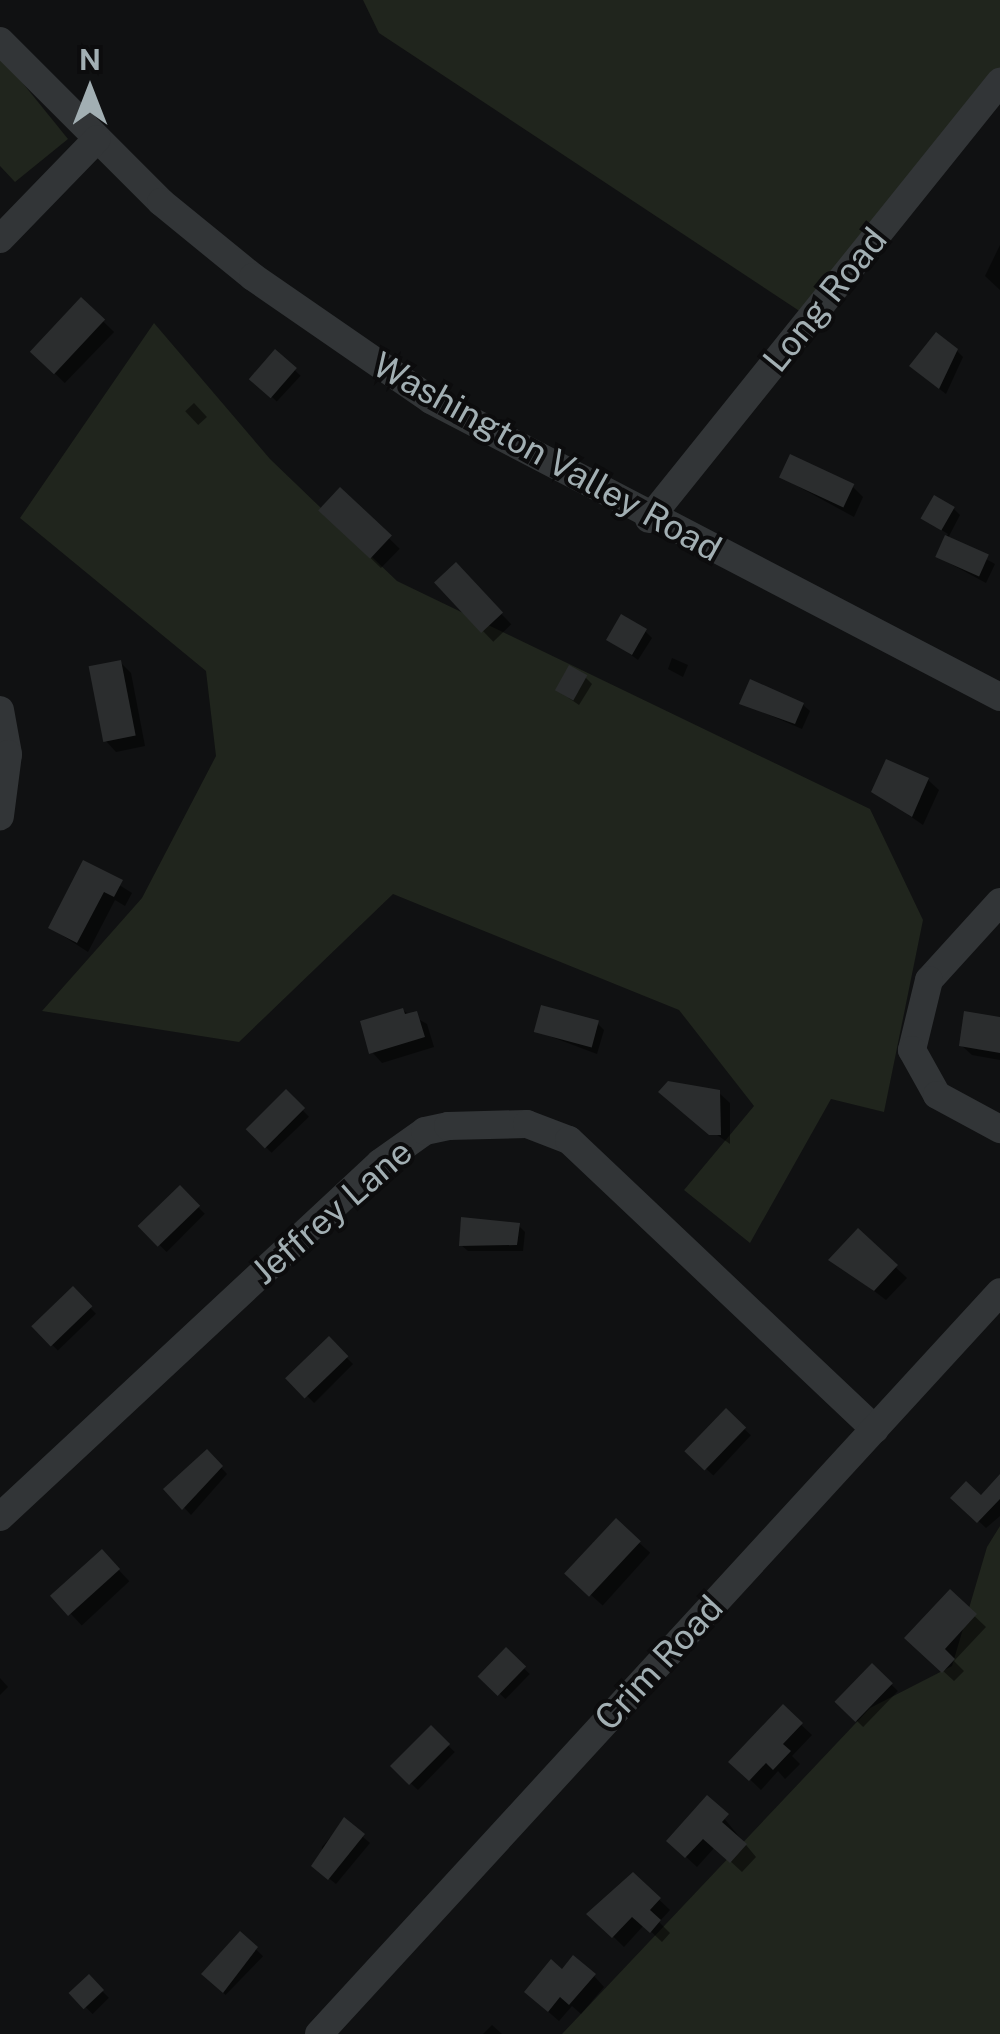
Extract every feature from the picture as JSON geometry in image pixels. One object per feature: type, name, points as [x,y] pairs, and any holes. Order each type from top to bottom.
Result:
[{"type":"street","name":"Washington Valley Road","points":[[0,40],[176,214],[345,342],[430,400],[650,519],[1000,696]]},
{"type":"street","name":"Long Road","points":[[650,519],[1000,82]]},
{"type":"street","points":[[0,239],[97,140]]},
{"type":"street","points":[[0,710],[8,754],[0,816]]},
{"type":"street","points":[[1000,902],[930,980],[912,1050],[937,1095],[1000,1129]]},
{"type":"street","name":"Jeffrey Lane","points":[[0,1517],[380,1163],[425,1131],[448,1126],[526,1124],[569,1140],[874,1429]]},
{"type":"street","name":"Crim Road","points":[[319,2034],[1000,1292]]},
{"type":"shaded area","points":[[363,0],[1000,0],[1000,82],[810,318],[379,33]]},
{"type":"shaded area","points":[[0,55],[68,139],[15,182],[0,166]]},
{"type":"shaded area","points":[[154,323],[270,459],[397,581],[870,809],[923,920],[884,1112],[831,1099],[750,1243],[684,1190],[754,1106],[679,1010],[393,894],[239,1042],[42,1011],[142,898],[216,756],[206,671],[20,518]]},
{"type":"shaded area","points":[[1000,1526],[1000,2034],[562,2034],[870,1708],[952,1666],[987,1547]]},
{"type":"building","points":[[81,297],[105,320],[54,374],[30,352]]},
{"type":"building","points":[[936,332],[958,349],[939,389],[909,366]]},
{"type":"building","points":[[275,349],[297,368],[271,398],[249,379]]},
{"type":"building","points":[[790,454],[854,484],[843,508],[779,478]]},
{"type":"building","points":[[340,487],[392,535],[370,559],[318,510]]},
{"type":"building","points":[[934,495],[955,507],[941,530],[920,518]]},
{"type":"building","points":[[945,535],[989,555],[979,576],[935,557]]},
{"type":"building","points":[[456,562],[503,612],[481,633],[434,582]]},
{"type":"building","points":[[621,614],[647,629],[632,655],[606,640]]},
{"type":"building","points":[[121,660],[136,736],[103,742],[89,666]]},
{"type":"building","points":[[569,665],[587,675],[573,701],[555,690]]},
{"type":"building","points":[[750,679],[804,703],[795,724],[739,704]]},
{"type":"building","points":[[886,759],[929,778],[912,817],[871,792]]},
{"type":"building","points":[[83,860],[123,880],[114,897],[104,892],[77,943],[48,928]]},
{"type":"building","points":[[541,1005],[599,1021],[592,1048],[534,1032]]},
{"type":"building","points":[[403,1008],[405,1014],[417,1011],[425,1037],[369,1054],[360,1021]]},
{"type":"building","points":[[964,1011],[1000,1017],[1000,1053],[959,1046]]},
{"type":"building","points":[[668,1081],[720,1090],[721,1135],[709,1135],[658,1092]]},
{"type":"building","points":[[286,1089],[305,1108],[265,1148],[246,1129]]},
{"type":"building","points":[[180,1185],[200,1206],[158,1247],[138,1226]]},
{"type":"building","points":[[461,1217],[520,1223],[517,1245],[459,1246]]},
{"type":"building","points":[[858,1228],[898,1265],[874,1291],[828,1260]]},
{"type":"building","points":[[73,1286],[92,1306],[51,1346],[31,1326]]},
{"type":"building","points":[[329,1336],[348,1356],[305,1399],[285,1378]]},
{"type":"building","points":[[726,1408],[746,1427],[704,1471],[684,1451]]},
{"type":"building","points":[[207,1449],[223,1466],[182,1510],[163,1489]]},
{"type":"building","points":[[1000,1474],[1000,1499],[977,1523],[950,1498],[966,1481],[981,1495]]},
{"type":"building","points":[[616,1518],[641,1541],[589,1597],[564,1574]]},
{"type":"building","points":[[102,1549],[120,1569],[68,1616],[50,1596]]},
{"type":"building","points":[[950,1589],[977,1614],[945,1649],[955,1659],[942,1673],[904,1638]]},
{"type":"building","points":[[506,1647],[526,1666],[498,1696],[478,1676]]},
{"type":"building","points":[[872,1663],[893,1683],[855,1722],[834,1702]]},
{"type":"building","points":[[783,1704],[803,1723],[783,1744],[791,1751],[773,1770],[766,1763],[749,1781],[728,1762]]},
{"type":"building","points":[[431,1725],[450,1744],[409,1785],[390,1766]]},
{"type":"building","points":[[707,1795],[729,1814],[722,1822],[747,1844],[730,1863],[703,1839],[685,1858],[666,1841]]},
{"type":"building","points":[[344,1817],[365,1834],[328,1880],[311,1866]]},
{"type":"building","points":[[633,1872],[661,1898],[650,1910],[661,1920],[650,1933],[632,1917],[612,1938],[586,1914]]},
{"type":"building","points":[[240,1931],[258,1947],[223,1993],[201,1974]]},
{"type":"building","points":[[573,1955],[596,1974],[569,2005],[560,1997],[548,2012],[524,1992],[551,1959],[562,1969]]},
{"type":"building","points":[[89,1974],[104,1990],[84,2009],[69,1993]]}]
